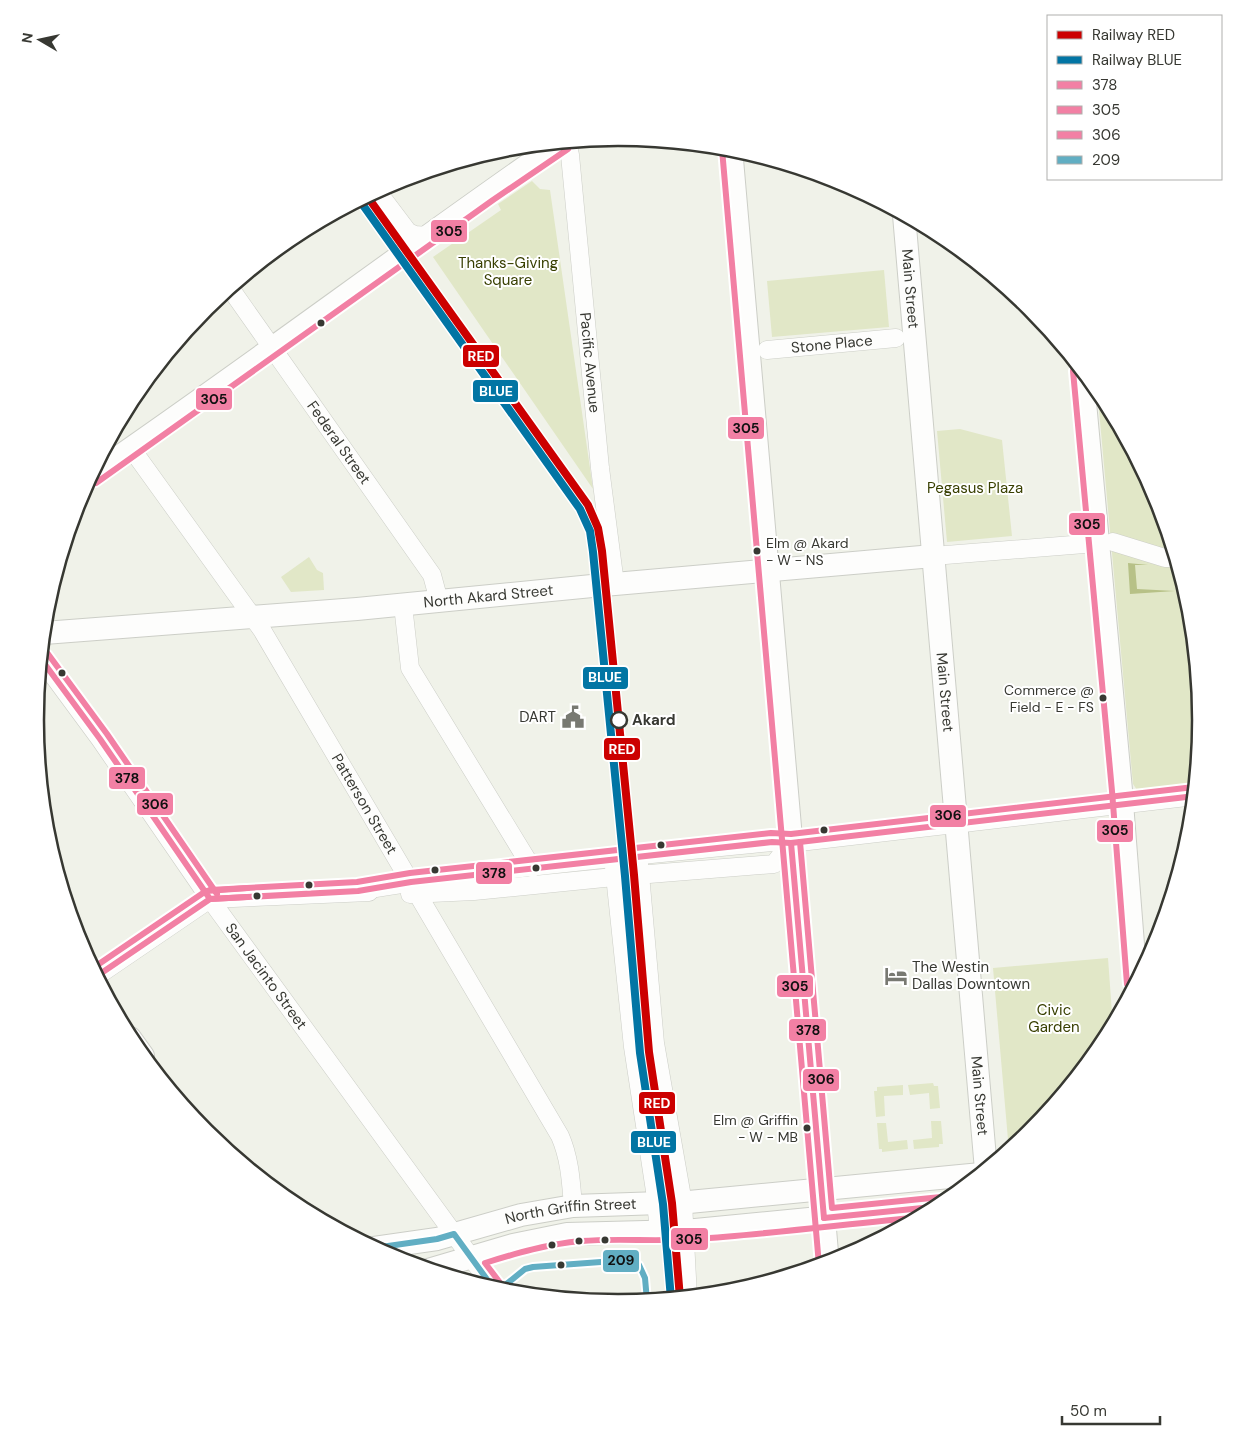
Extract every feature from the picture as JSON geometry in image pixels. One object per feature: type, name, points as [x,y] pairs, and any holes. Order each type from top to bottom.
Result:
[{"type":"main road","points":[[102,468],[426,236],[550,150]]},
{"type":"main road","points":[[732,157],[827,1255]]},
{"type":"main road","name":"Main Street","points":[[905,222],[985,1162]]},
{"type":"main road","points":[[1084,385],[1105,542],[1135,972]]},
{"type":"main road","name":"North Akard Street","points":[[51,632],[403,605],[933,556]]},
{"type":"main road","name":"North Griffin Street","points":[[388,1246],[437,1240],[521,1215],[573,1206],[683,1203],[969,1175]]},
{"type":"main road","name":"North Griffin Street","points":[[440,1267],[513,1245],[567,1234],[685,1231],[922,1208]]},
{"type":"street","name":"Pacific Avenue","points":[[567,148],[570,155],[600,468],[615,584]]},
{"type":"street","points":[[382,197],[408,232],[426,236]]},
{"type":"street","name":"Federal Street","points":[[234,294],[432,575],[439,601]]},
{"type":"street","name":"Stone Place","points":[[767,350],[896,338]]},
{"type":"street","name":"Patterson Street","points":[[131,448],[253,617],[493,1021],[560,1136],[570,1165],[573,1206]]},
{"type":"street","points":[[933,556],[1105,542],[1170,558]]},
{"type":"street","points":[[403,605],[410,668],[532,868]]},
{"type":"street","name":"San Jacinto Street","points":[[47,667],[100,739],[210,899],[487,1280]]},
{"type":"street","points":[[415,888],[532,868],[613,858],[772,842],[792,843],[1188,797]]},
{"type":"street","points":[[102,973],[210,899],[415,888],[503,889],[615,877],[774,864],[792,843]]},
{"type":"street","points":[[638,856],[655,1043],[683,1203],[688,1291]]},
{"type":"street","points":[[613,858],[638,1084],[657,1203],[659,1232]]},
{"type":"green space","name":"Thanks-Giving Square","points":[[532,181],[540,189],[550,190],[593,489],[433,257],[501,210],[498,204]]},
{"type":"green space","points":[[884,270],[889,327],[772,337],[767,281]]},
{"type":"green space","points":[[1099,405],[1134,466],[1163,536],[1182,608],[1192,683],[1192,758],[1189,788],[1144,792],[1137,790],[1133,784]]},
{"type":"green space","name":"Pegasus Plaza","points":[[960,429],[1002,440],[1012,536],[947,542],[937,431]]},
{"type":"green space","points":[[309,557],[317,570],[323,573],[324,590],[291,592],[281,577]]},
{"type":"green space","name":"Civic Garden","points":[[1108,958],[1112,1014],[1096,1040],[1051,1099],[1008,1143],[993,968]]},
{"type":"green space","points":[[933,1083],[934,1086],[938,1086],[940,1108],[930,1109],[929,1093],[910,1095],[908,1085]]},
{"type":"green space","points":[[903,1085],[903,1095],[884,1096],[885,1116],[876,1117],[874,1091],[877,1091],[877,1087]]},
{"type":"green space","points":[[931,1121],[941,1121],[943,1144],[939,1144],[939,1147],[914,1149],[913,1140],[932,1138]]},
{"type":"green space","points":[[877,1123],[886,1123],[888,1142],[907,1140],[908,1149],[882,1152],[882,1149],[879,1149]]},
{"type":"shaded area","points":[[1128,563],[1148,565],[1135,565],[1137,589],[1175,591],[1130,594]]},
{"type":"rail line","name":"RED","points":[[371,202],[588,505],[598,528],[602,551],[634,875],[649,1052],[672,1203],[679,1292]]},
{"type":"rail line","name":"BLUE","points":[[363,205],[580,509],[590,531],[625,876],[640,1053],[663,1204],[670,1292]]},
{"type":"transit line","name":"305","points":[[96,483],[493,200],[568,149]]},
{"type":"transit line","name":"305","points":[[723,156],[818,1259]]},
{"type":"transit line","name":"305","points":[[1073,371],[1112,791],[1127,984]]},
{"type":"transit line","name":"306","points":[[48,654],[107,734],[217,894]]},
{"type":"transit line","name":"378","points":[[47,667],[100,739],[210,899]]},
{"type":"transit line","name":"306","points":[[210,890],[357,882],[410,873],[771,833],[791,834],[1189,788]]},
{"type":"transit line","name":"378","points":[[210,899],[358,891],[411,882],[772,842],[791,843],[1188,797]]},
{"type":"transit line","name":"306","points":[[800,842],[832,1208],[939,1197]]},
{"type":"transit line","name":"378","points":[[791,843],[824,1218]]},
{"type":"transit line","name":"306","points":[[98,964],[206,891],[248,888]]},
{"type":"transit line","name":"378","points":[[102,973],[210,899],[248,897]]},
{"type":"transit line","name":"378","points":[[824,1218],[922,1208]]},
{"type":"transit line","name":"305","points":[[500,1283],[485,1263],[557,1244],[595,1240],[681,1240],[723,1237],[904,1219]]},
{"type":"transit line","name":"209","points":[[388,1246],[437,1239],[454,1234],[487,1280]]},
{"type":"transit line","name":"209","points":[[506,1284],[525,1269],[533,1267],[628,1260],[639,1265],[645,1278],[646,1294]]},
{"type":"place","name":"Elm @ Akard - W - NS","points":[[757,551]]},
{"type":"place","name":"Commerce @ Field - E - FS","points":[[1103,698]]},
{"type":"place","name":"DART","points":[[573,717]]},
{"type":"place","name":"Akard","points":[[619,720]]},
{"type":"place","name":"The Westin Dallas Downtown","points":[[896,976]]},
{"type":"place","name":"Elm @ Griffin - W - MB","points":[[807,1128]]}]
